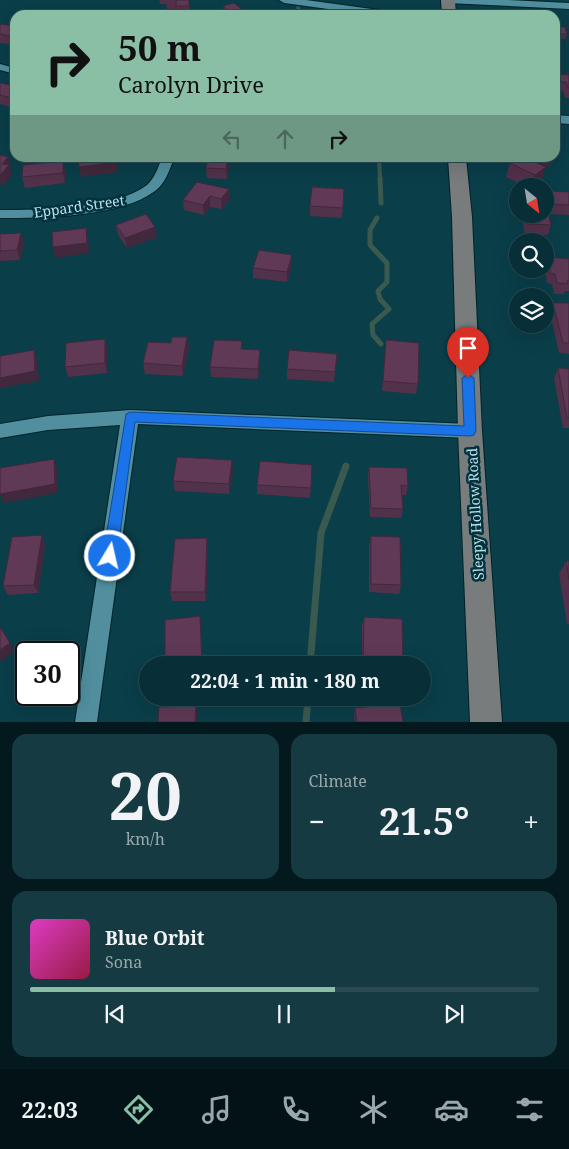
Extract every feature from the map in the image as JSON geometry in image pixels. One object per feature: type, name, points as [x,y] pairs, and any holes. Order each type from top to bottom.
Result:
[{"type":"main road","name":"Sleepy Hollow Road","points":[[457,162],[462,217],[470,431],[486,722]]},
{"type":"street","points":[[284,0],[357,10]]},
{"type":"street","points":[[448,0],[569,6]]},
{"type":"street","name":"Eppard Street","points":[[0,214],[81,208],[123,201],[137,196],[156,183],[166,162]]},
{"type":"street","points":[[86,722],[130,417]]},
{"type":"street","points":[[0,431],[48,423],[130,417],[470,431]]},
{"type":"building","points":[[176,0],[189,0],[189,6],[176,6]]},
{"type":"building","points":[[234,3],[243,10],[227,10],[223,6]]},
{"type":"building","points":[[0,24],[10,25],[10,36],[0,34]]},
{"type":"building","points":[[560,27],[565,27],[567,34],[560,34]]},
{"type":"building","points":[[560,74],[569,75],[569,88],[566,82],[560,81]]},
{"type":"building","points":[[0,84],[10,85],[10,98],[0,95]]},
{"type":"building","points":[[0,155],[8,157],[2,164],[9,165],[0,175]]},
{"type":"building","points":[[63,162],[63,173],[22,177],[23,165]]},
{"type":"building","points":[[78,162],[117,162],[79,167]]},
{"type":"building","points":[[207,162],[227,162],[226,169],[206,168]]},
{"type":"building","points":[[538,162],[537,163],[546,167],[535,175],[510,163]]},
{"type":"building","points":[[197,182],[229,189],[221,199],[210,196],[203,205],[183,200]]},
{"type":"building","points":[[312,187],[344,189],[343,208],[310,206]]},
{"type":"building","points":[[554,191],[569,192],[569,205],[554,204]]},
{"type":"building","points":[[146,214],[155,227],[125,238],[116,225]]},
{"type":"building","points":[[551,223],[551,225],[527,224]]},
{"type":"building","points":[[86,228],[87,243],[53,247],[52,232]]},
{"type":"building","points":[[21,233],[17,250],[0,251],[0,234]]},
{"type":"building","points":[[259,250],[292,255],[287,272],[253,268]]},
{"type":"building","points":[[554,258],[569,259],[568,284],[557,283]]},
{"type":"building","points":[[554,303],[569,303],[569,343],[563,343]]},
{"type":"building","points":[[172,337],[187,337],[182,366],[143,363],[148,342],[171,343]]},
{"type":"building","points":[[105,339],[105,363],[65,367],[66,343]]},
{"type":"building","points":[[214,340],[242,341],[241,349],[260,350],[258,369],[210,367]]},
{"type":"building","points":[[386,340],[419,343],[418,384],[383,381]]},
{"type":"building","points":[[34,350],[35,371],[0,378],[0,356]]},
{"type":"building","points":[[289,350],[337,354],[335,372],[287,369]]},
{"type":"building","points":[[558,368],[569,369],[569,418],[567,418]]},
{"type":"building","points":[[177,457],[232,460],[229,484],[173,481]]},
{"type":"building","points":[[54,459],[55,484],[0,494],[0,468]]},
{"type":"building","points":[[260,461],[312,465],[311,488],[257,485]]},
{"type":"building","points":[[369,467],[407,468],[408,486],[401,485],[403,509],[371,508]]},
{"type":"building","points":[[42,535],[34,585],[3,586],[12,537]]},
{"type":"building","points":[[371,536],[400,537],[401,585],[371,584]]},
{"type":"building","points":[[207,538],[205,592],[170,592],[175,539]]},
{"type":"building","points":[[566,561],[569,561],[569,580]]},
{"type":"building","points":[[200,616],[202,656],[165,656],[165,620]]},
{"type":"building","points":[[364,617],[402,619],[403,656],[363,656]]},
{"type":"building","points":[[0,627],[10,643],[0,650]]},
{"type":"building","points":[[196,706],[195,722],[158,722],[159,707]]},
{"type":"building","points":[[400,706],[403,722],[357,722],[355,708]]},
{"type":"waterway","points":[[379,162],[380,179]]},
{"type":"waterway","points":[[380,178],[381,203]]},
{"type":"waterway","points":[[377,218],[370,230],[370,245],[387,263],[387,282],[378,291],[380,299],[389,309],[372,324],[373,335],[381,344]]},
{"type":"waterway","points":[[311,656],[321,533],[346,466]]},
{"type":"waterway","points":[[306,722],[307,706]]},
{"type":"route","points":[[110,556],[130,417],[470,431],[468,378]]}]
